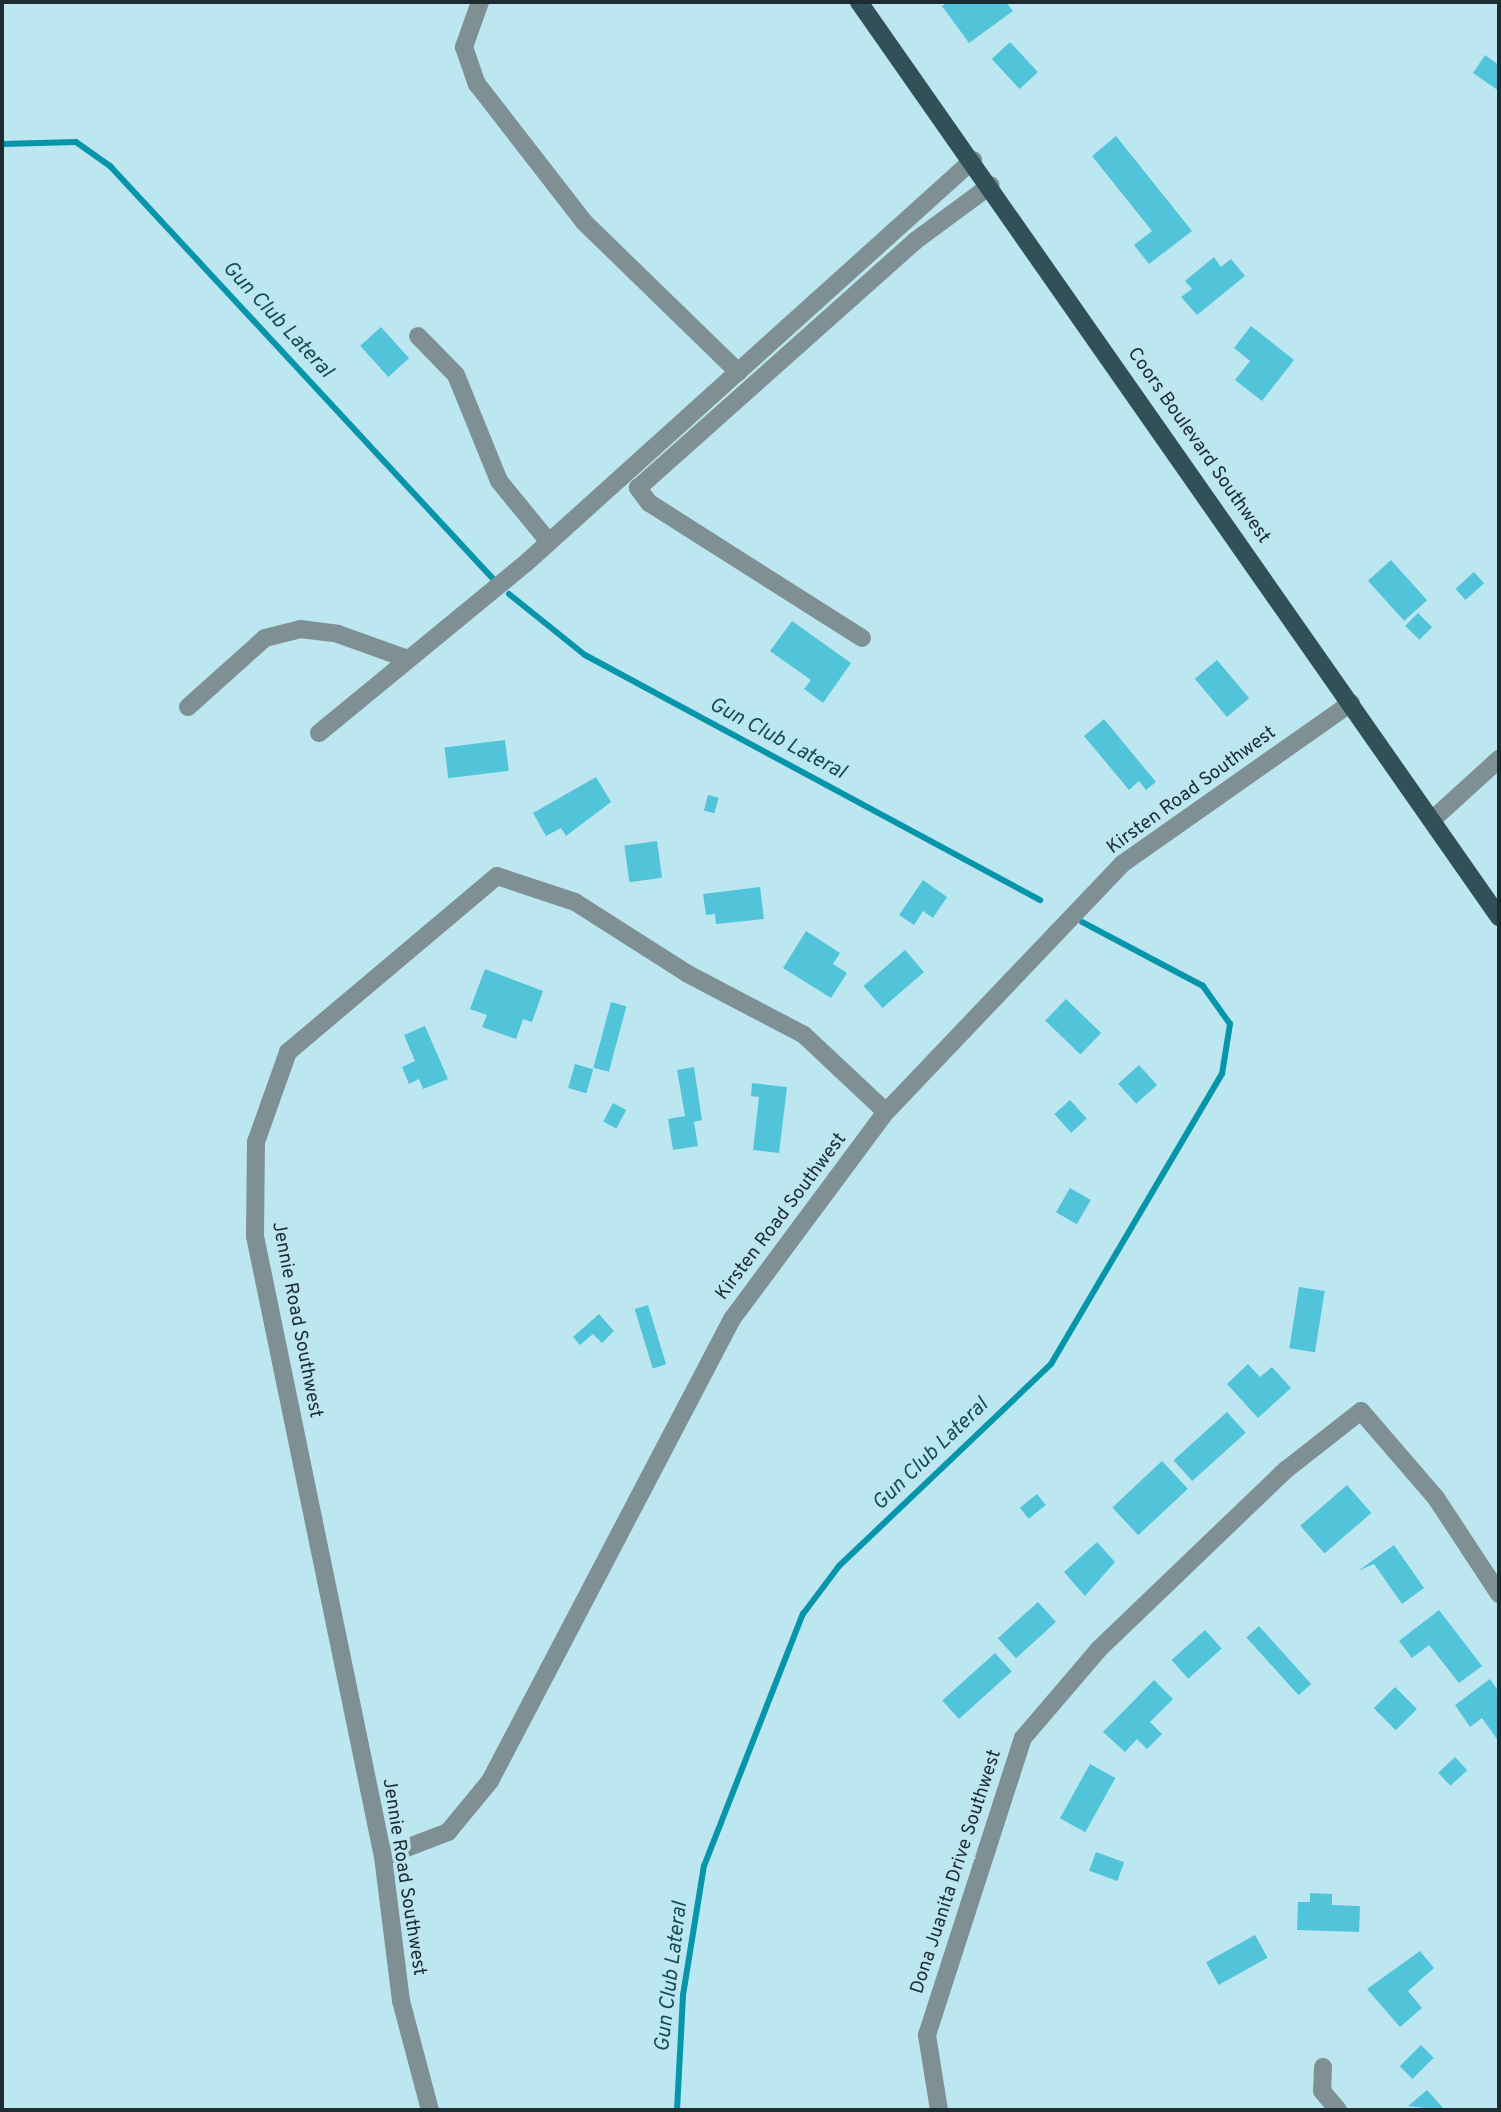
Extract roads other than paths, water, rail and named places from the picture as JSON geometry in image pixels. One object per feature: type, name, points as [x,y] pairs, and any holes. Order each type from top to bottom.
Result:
[{"type":"main road","name":"Coors Boulevard Southwest","points":[[859,2],[991,185],[1499,916]]},
{"type":"street","points":[[480,2],[464,47],[477,84],[585,223],[738,372]]},
{"type":"street","points":[[319,733],[549,542],[973,160]]},
{"type":"street","points":[[862,638],[649,503],[638,488],[915,241],[991,185]]},
{"type":"street","points":[[418,335],[456,375],[499,481],[549,542]]},
{"type":"street","points":[[188,707],[265,638],[300,629],[338,634],[408,659]]},
{"type":"street","name":"Kirsten Road Southwest","points":[[383,1857],[448,1832],[490,1781],[732,1319],[886,1112],[1122,864],[1351,703]]},
{"type":"street","points":[[1432,820],[1499,759]]},
{"type":"street","name":"Jennie Road Southwest","points":[[430,2110],[401,2001],[383,1857],[255,1236],[256,1142],[288,1052],[497,876],[575,902],[688,974],[804,1035],[886,1112]]},
{"type":"street","name":"Dona Juanita Drive Southwest","points":[[939,2110],[927,2035],[1023,1738],[1099,1649],[1287,1469],[1361,1411],[1436,1498],[1499,1594]]},
{"type":"street","points":[[1323,2067],[1322,2091],[1338,2110]]},
{"type":"waterway","name":"Gun Club Lateral","points":[[2,144],[76,142],[110,166],[496,582]]},
{"type":"waterway","name":"Gun Club Lateral","points":[[509,594],[585,655],[1040,900]]},
{"type":"waterway","name":"Gun Club Lateral","points":[[677,2110],[683,1995],[704,1866],[803,1614],[839,1566],[1051,1364],[1222,1074],[1230,1024],[1203,986],[1082,922]]}]
